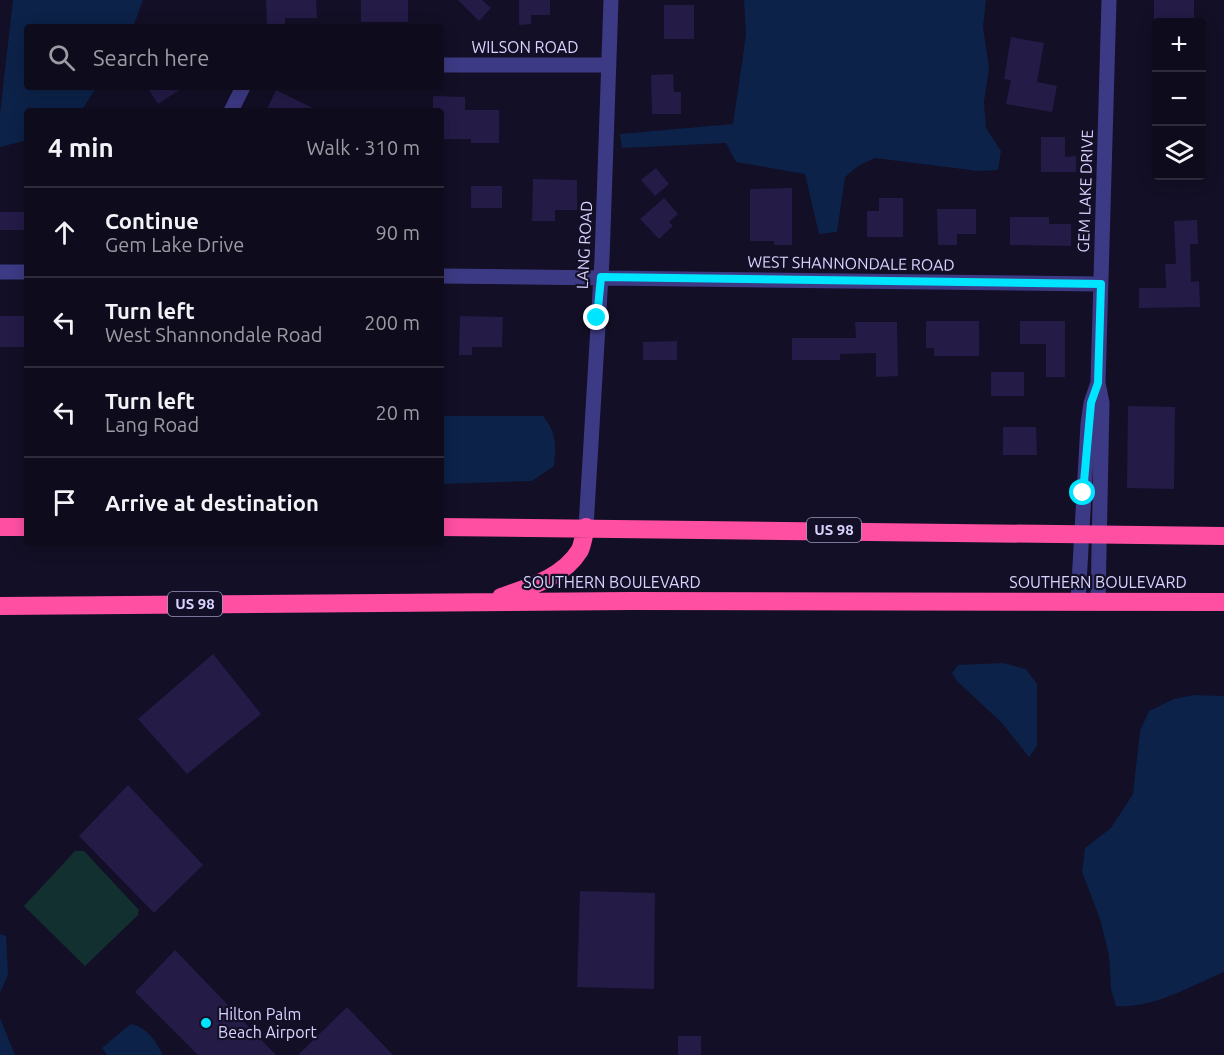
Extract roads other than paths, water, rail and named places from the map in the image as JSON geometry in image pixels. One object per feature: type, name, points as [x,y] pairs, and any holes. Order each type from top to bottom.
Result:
[{"type":"highway","points":[[0,527],[24,527]]},
{"type":"highway","name":"US 98","points":[[444,527],[1224,536]]},
{"type":"highway","points":[[488,602],[542,582],[566,566],[580,549],[586,527]]},
{"type":"highway","name":"SOUTHERN BOULEVARD","points":[[0,606],[1078,600],[1224,602]]},
{"type":"street","name":"LANG ROAD","points":[[586,527],[601,277],[611,0]]},
{"type":"street","name":"GEM LAKE DRIVE","points":[[1098,601],[1090,535],[1088,424],[1091,403],[1098,383],[1109,0]]},
{"type":"street","name":"WILSON ROAD","points":[[444,65],[609,65]]},
{"type":"street","points":[[232,108],[242,90]]},
{"type":"street","points":[[0,272],[24,272]]},
{"type":"street","name":"WEST SHANNONDALE ROAD","points":[[444,276],[1101,284]]},
{"type":"street","name":"GEM LAKE DRIVE","points":[[1078,600],[1090,535]]},
{"type":"water","points":[[13,0],[143,0],[134,24],[24,24],[24,90],[95,90],[83,108],[24,108],[24,141],[0,147],[0,114]]},
{"type":"water","points":[[744,0],[986,0],[983,27],[989,68],[984,102],[986,128],[1001,151],[998,170],[978,171],[875,158],[858,166],[845,177],[837,232],[819,234],[805,174],[736,162],[726,143],[622,148],[620,134],[733,124],[746,35]]},
{"type":"water","points":[[444,416],[543,416],[551,428],[554,440],[554,466],[532,481],[444,484]]},
{"type":"water","points":[[1003,663],[1026,669],[1037,684],[1037,746],[1029,757],[1002,723],[957,681],[952,673],[958,665]]},
{"type":"water","points":[[1194,695],[1224,696],[1224,972],[1157,1000],[1130,1006],[1116,1006],[1111,989],[1109,955],[1100,919],[1082,872],[1085,848],[1111,828],[1133,794],[1140,731],[1149,711],[1174,699]]},
{"type":"water","points":[[0,934],[6,936],[8,975],[0,993]]},
{"type":"water","points":[[0,1018],[15,1055],[0,1055]]},
{"type":"water","points":[[131,1024],[142,1028],[150,1035],[163,1055],[107,1055],[102,1048]]},
{"type":"place","name":"Hilton Palm Beach Airport","points":[[206,1023]]}]
